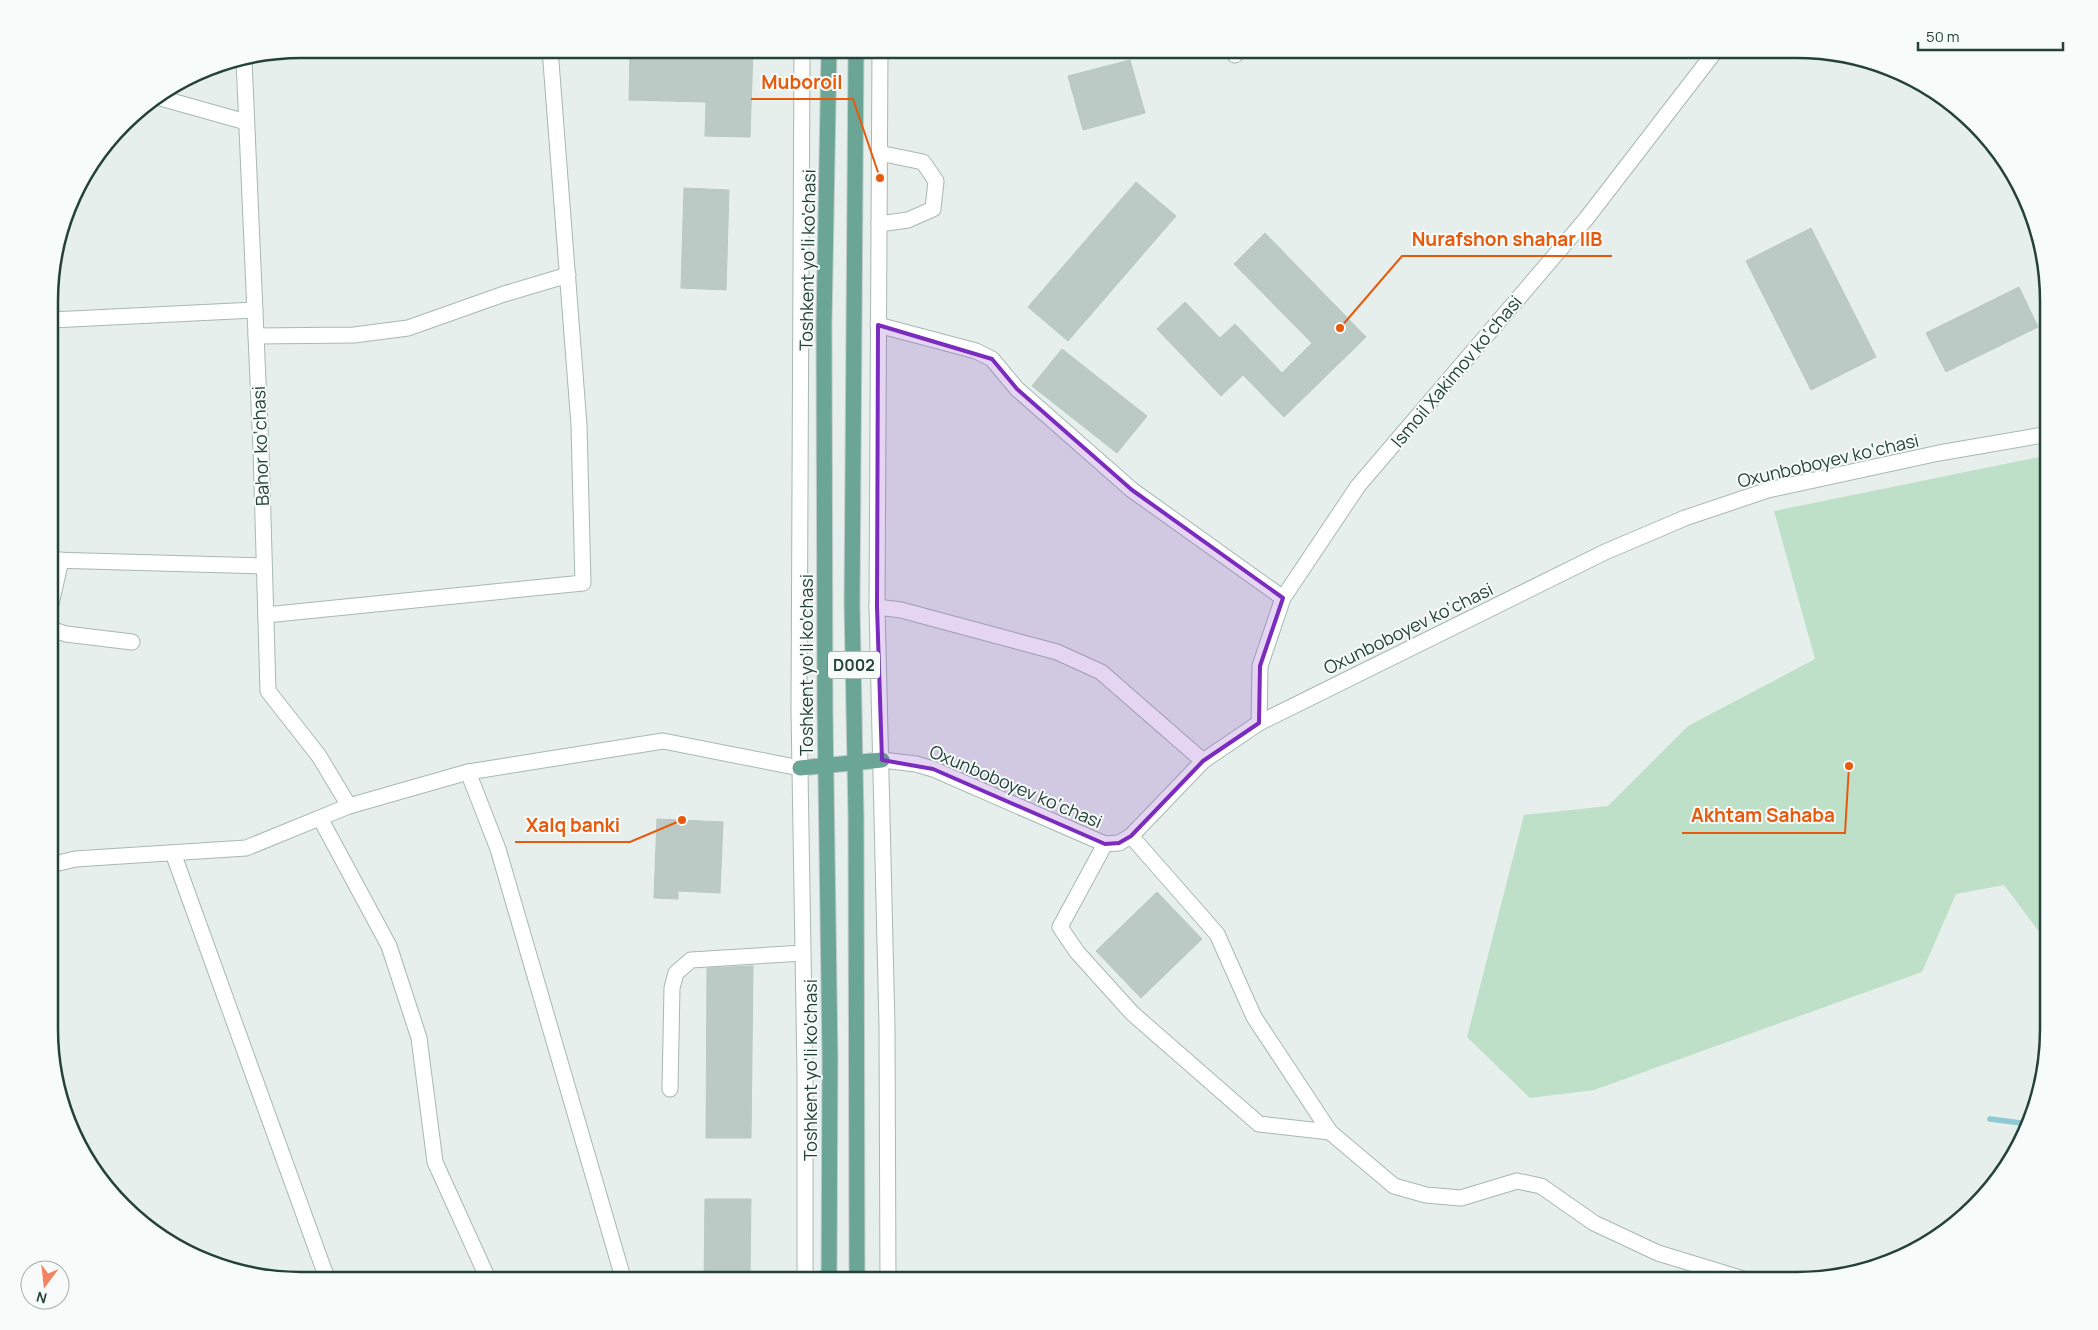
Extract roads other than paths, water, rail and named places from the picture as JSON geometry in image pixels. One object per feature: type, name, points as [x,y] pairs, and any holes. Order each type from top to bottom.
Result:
[{"type":"main road","name":"Toshkent yo'li ko'chasi","points":[[829,58],[824,324],[826,765],[830,1058],[829,1272]]},
{"type":"main road","name":"D002","points":[[856,58],[852,604],[856,763],[857,1272]]},
{"type":"main road","name":"Oxunboboyev ko‘chasi","points":[[800,768],[882,760]]},
{"type":"street","points":[[266,616],[583,582],[579,425],[551,58]]},
{"type":"street","points":[[802,58],[800,768],[806,1072],[805,1272]]},
{"type":"street","points":[[880,58],[877,607],[887,1027],[888,1272]]},
{"type":"street","name":"Ismoil Xakimov ko‘chasi","points":[[1259,723],[1260,666],[1284,598],[1358,486],[1586,219],[1710,58]]},
{"type":"street","name":"Bahor ko‘chasi","points":[[244,64],[256,336],[268,691],[319,756],[349,806]]},
{"type":"street","points":[[164,99],[246,122]]},
{"type":"street","points":[[879,154],[923,162],[936,181],[933,209],[908,220],[879,224]]},
{"type":"street","points":[[256,336],[354,335],[408,328],[504,294],[568,275]]},
{"type":"street","points":[[58,320],[255,310]]},
{"type":"street","points":[[801,324],[824,324]]},
{"type":"street","points":[[878,325],[976,351],[992,359],[1018,389],[1132,490],[1284,598]]},
{"type":"street","name":"Oxunboboyev ko‘chasi","points":[[882,760],[916,764],[1105,844],[1119,843],[1131,836],[1203,762],[1259,723],[1604,552],[1685,518],[1778,488],[1929,455],[2040,436]]},
{"type":"street","points":[[58,560],[264,566]]},
{"type":"street","points":[[877,607],[901,610],[1057,652],[1101,672],[1203,762]]},
{"type":"street","points":[[58,631],[132,642]]},
{"type":"street","points":[[58,864],[75,859],[246,848],[349,806],[468,772],[663,741],[800,768]]},
{"type":"street","points":[[468,772],[498,849],[621,1272]]},
{"type":"street","points":[[320,818],[389,946],[419,1038],[435,1162],[485,1272]]},
{"type":"street","points":[[1131,836],[1217,934],[1254,1017],[1330,1132],[1394,1186],[1426,1195],[1461,1198],[1518,1181],[1541,1186],[1594,1223],[1658,1253],[1720,1272]]},
{"type":"street","points":[[1105,844],[1060,927],[1077,952],[1132,1013],[1259,1124],[1330,1132]]},
{"type":"street","points":[[173,853],[325,1272]]},
{"type":"street","points":[[670,1089],[672,988],[676,973],[691,960],[803,953]]},
{"type":"waterway","points":[[1990,1119],[2022,1123]]},
{"type":"place","name":"Muboroil","points":[[880,178]]},
{"type":"place","name":"Nurafshon shahar IIB","points":[[1340,328]]},
{"type":"place","name":"Akhtam Sahaba","points":[[1849,766]]},
{"type":"place","name":"Xalq banki","points":[[682,820]]}]
